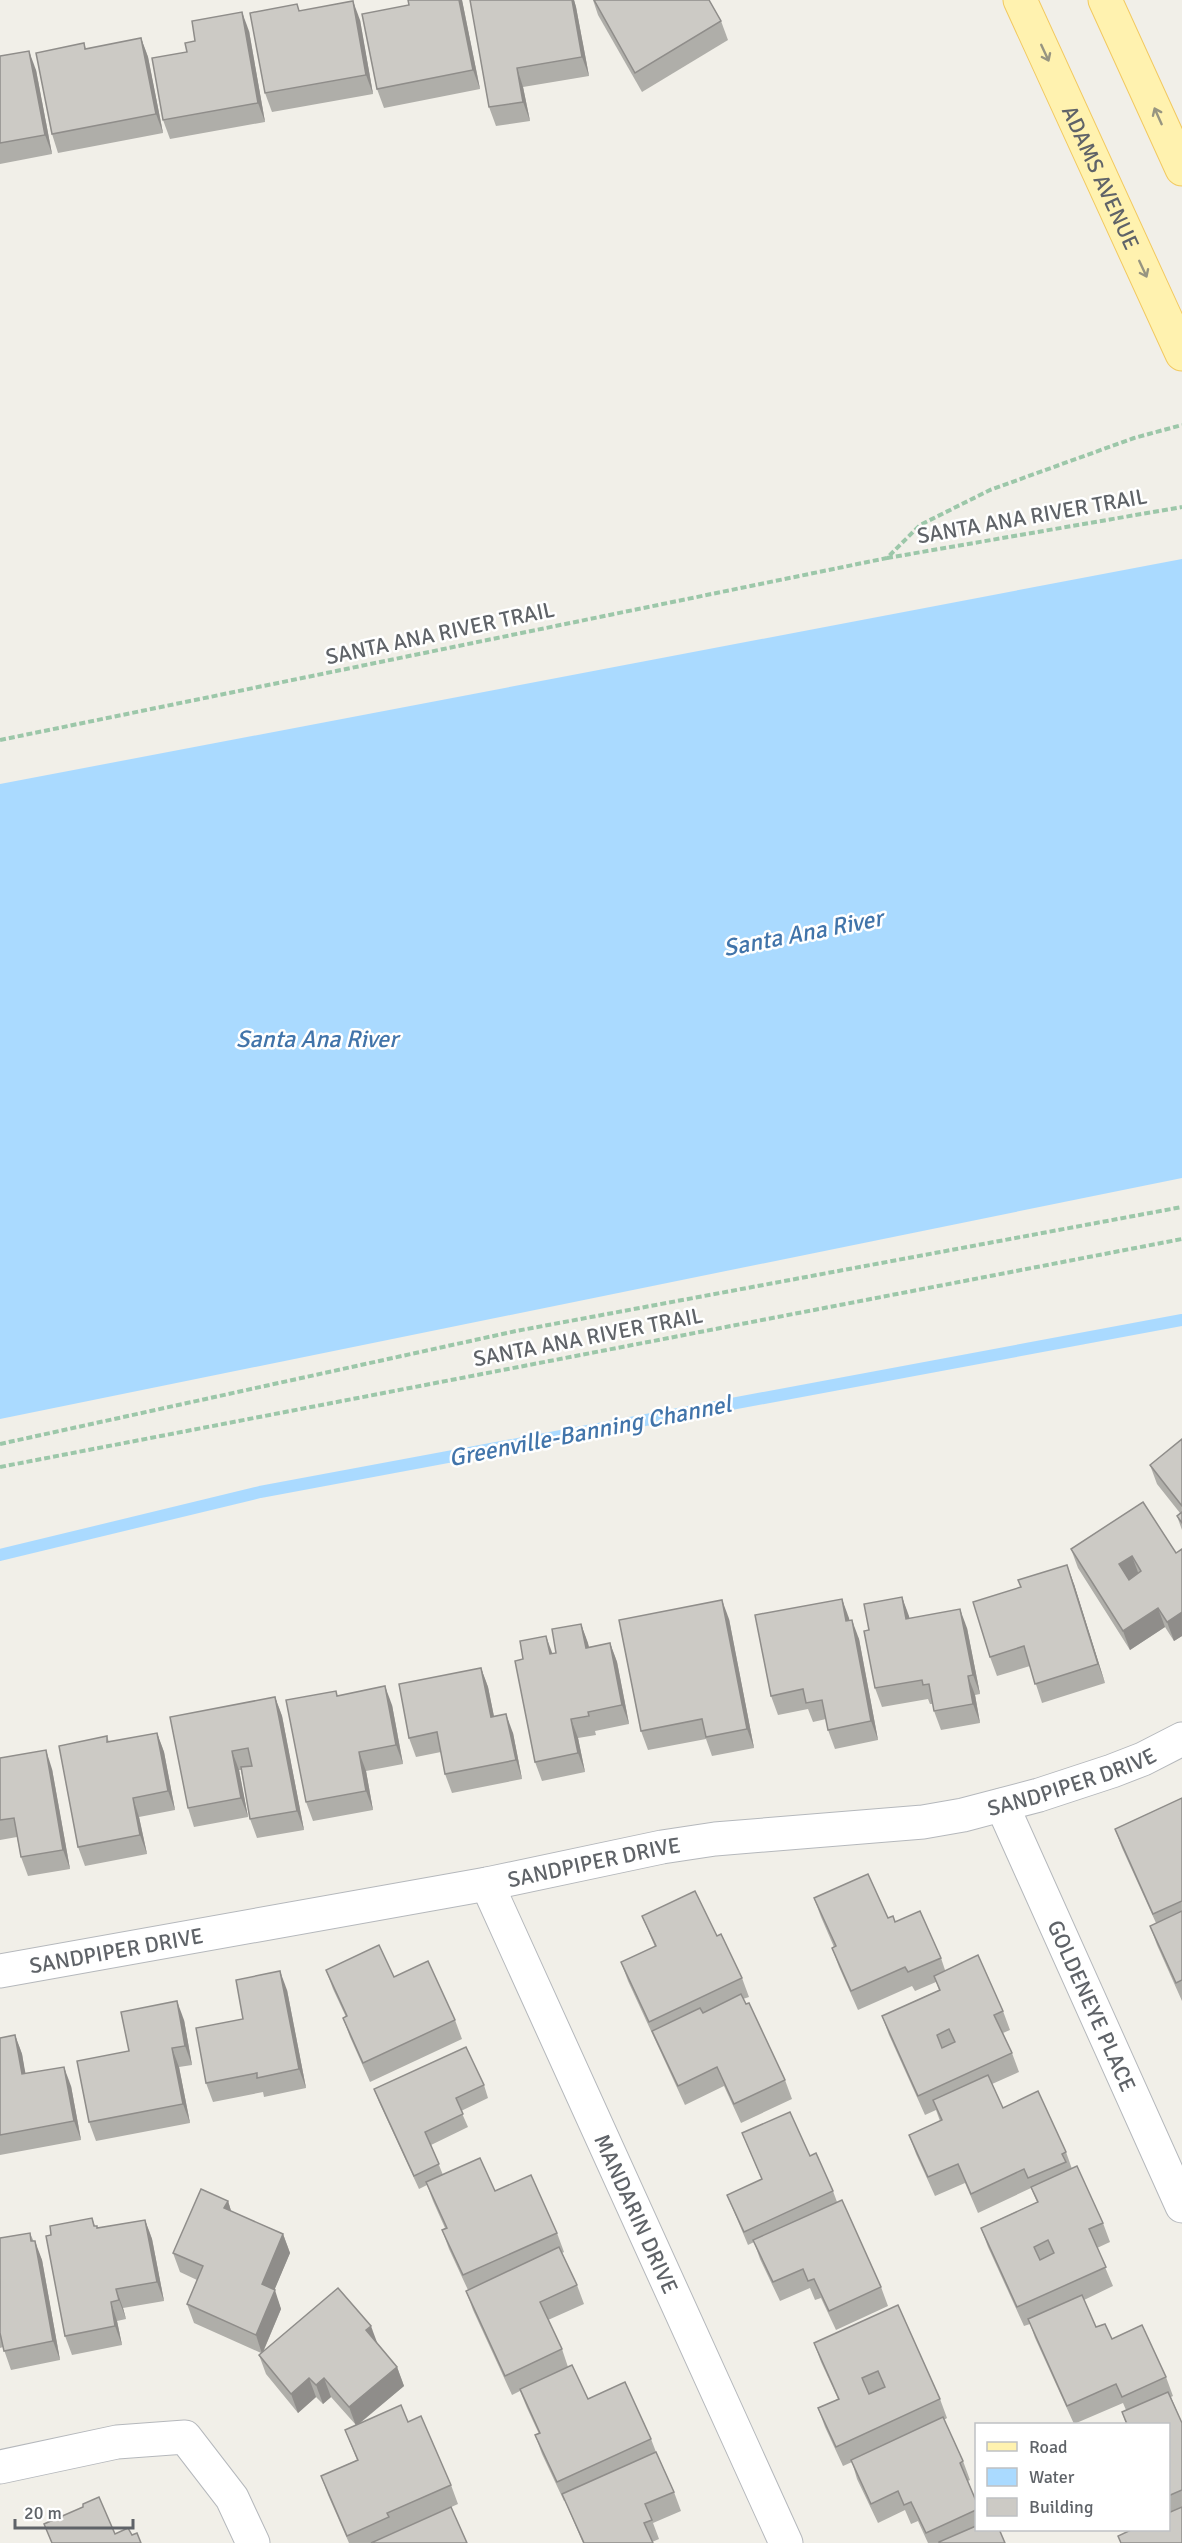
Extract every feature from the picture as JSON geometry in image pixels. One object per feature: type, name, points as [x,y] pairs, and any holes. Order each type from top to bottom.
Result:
[{"type":"main road","name":"ADAMS AVENUE","points":[[1020,0],[1182,354]]},
{"type":"main road","points":[[1105,0],[1182,169]]},
{"type":"street","name":"SANDPIPER DRIVE","points":[[0,1971],[488,1884],[615,1856],[704,1840],[923,1822],[1002,1805],[1112,1771],[1143,1759],[1182,1739]]},
{"type":"street","name":"GOLDENEYE PLACE","points":[[1002,1805],[1182,2206]]},
{"type":"street","name":"MANDARIN DRIVE","points":[[488,1884],[786,2543]]},
{"type":"street","points":[[0,2467],[117,2442],[185,2437],[232,2498],[253,2543]]},
{"type":"path","name":"SANTA ANA RIVER TRAIL","points":[[887,558],[920,525],[990,490],[1134,438],[1182,425]]},
{"type":"path","name":"SANTA ANA RIVER TRAIL","points":[[0,740],[887,558],[1182,507]]},
{"type":"path","points":[[0,1444],[516,1331],[1182,1207]]},
{"type":"path","name":"SANTA ANA RIVER TRAIL","points":[[0,1467],[1182,1239]]},
{"type":"water","name":"Santa Ana River","points":[[1182,559],[1182,1178],[0,1419],[0,784]]},
{"type":"building","points":[[408,0],[459,0],[473,70],[377,89],[362,14],[409,5]]},
{"type":"building","points":[[470,0],[572,0],[582,57],[517,68],[523,102],[489,107]]},
{"type":"building","points":[[594,0],[709,0],[721,21],[635,73]]},
{"type":"building","points":[[353,1],[366,75],[265,93],[250,13],[297,4],[299,11]]},
{"type":"building","points":[[242,12],[258,103],[163,120],[152,58],[187,52],[185,43],[195,41],[192,21]]},
{"type":"building","points":[[141,38],[156,114],[52,134],[36,53],[84,43],[85,49]]},
{"type":"building","points":[[29,51],[45,135],[0,143],[0,56]]},
{"type":"building","points":[[1182,1439],[1182,1506],[1150,1465]]},
{"type":"building","points":[[1143,1502],[1176,1553],[1182,1549],[1182,1612],[1167,1622],[1158,1608],[1123,1631],[1071,1549]],"holes":[[[1132,1556],[1141,1571],[1129,1580],[1119,1564]]]},
{"type":"building","points":[[1182,1512],[1182,1523],[1177,1516]]},
{"type":"building","points":[[1067,1565],[1098,1664],[1035,1684],[1024,1646],[990,1657],[973,1602],[1021,1587],[1018,1580]]},
{"type":"building","points":[[902,1597],[906,1619],[960,1609],[973,1675],[968,1676],[973,1704],[934,1711],[929,1684],[923,1685],[922,1680],[875,1688],[864,1631],[869,1630],[864,1604]]},
{"type":"building","points":[[842,1599],[846,1621],[852,1620],[871,1721],[828,1730],[822,1700],[806,1703],[803,1689],[771,1696],[755,1615]]},
{"type":"building","points":[[722,1600],[747,1729],[706,1737],[702,1719],[641,1731],[619,1620]]},
{"type":"building","points":[[581,1624],[586,1648],[610,1643],[622,1705],[588,1712],[589,1716],[571,1719],[578,1753],[535,1762],[515,1661],[523,1659],[520,1641],[546,1636],[550,1654],[556,1653],[552,1629]]},
{"type":"building","points":[[481,1668],[491,1717],[506,1714],[516,1760],[445,1774],[437,1732],[409,1738],[399,1684]]},
{"type":"building","points":[[385,1686],[396,1745],[359,1752],[366,1791],[306,1802],[286,1700],[336,1691],[337,1696]]},
{"type":"building","points":[[275,1697],[297,1811],[250,1819],[241,1767],[252,1766],[248,1748],[232,1751],[241,1798],[188,1808],[170,1717]]},
{"type":"building","points":[[157,1733],[168,1791],[133,1798],[140,1835],[78,1847],[59,1746],[107,1736],[107,1742]]},
{"type":"building","points":[[46,1750],[63,1850],[21,1857],[14,1818],[0,1820],[0,1758]]},
{"type":"building","points":[[1182,1798],[1182,1901],[1153,1914],[1115,1829]]},
{"type":"building","points":[[868,1874],[888,1918],[893,1916],[895,1922],[920,1911],[941,1958],[908,1972],[905,1967],[851,1991],[832,1948],[836,1946],[814,1898]]},
{"type":"building","points":[[695,1891],[717,1936],[721,1934],[742,1978],[649,2022],[621,1962],[656,1946],[642,1916]]},
{"type":"building","points":[[1182,1911],[1182,1980],[1176,1983],[1150,1926]]},
{"type":"building","points":[[379,1945],[394,1977],[428,1961],[455,2020],[363,2063],[343,2018],[347,2016],[326,1970]]},
{"type":"building","points":[[978,1955],[1003,2011],[994,2015],[1012,2053],[918,2096],[882,2016],[940,1990],[934,1976]],"holes":[[[949,2029],[955,2042],[942,2048],[937,2035]]]},
{"type":"building","points":[[280,1971],[299,2069],[257,2078],[257,2073],[206,2083],[196,2028],[243,2019],[236,1980]]},
{"type":"building","points":[[741,1994],[746,2004],[749,2003],[785,2080],[734,2104],[717,2067],[678,2086],[652,2031],[700,2008],[703,2013]]},
{"type":"building","points":[[177,2001],[185,2046],[172,2048],[183,2104],[89,2122],[77,2061],[129,2051],[121,2012]]},
{"type":"building","points":[[15,2035],[22,2074],[64,2067],[74,2121],[0,2135],[0,2038]]},
{"type":"building","points":[[466,2047],[484,2085],[456,2098],[463,2114],[425,2132],[439,2164],[414,2176],[374,2089]]},
{"type":"building","points":[[988,2075],[1003,2108],[1038,2091],[1066,2152],[1062,2154],[1066,2162],[1028,2178],[1024,2169],[971,2194],[958,2164],[928,2177],[909,2135],[942,2120],[933,2100]]},
{"type":"building","points":[[790,2112],[810,2156],[816,2153],[833,2191],[744,2232],[727,2195],[762,2179],[742,2133]]},
{"type":"building","points":[[480,2158],[495,2191],[531,2175],[557,2233],[463,2275],[442,2230],[447,2228],[426,2182]]},
{"type":"building","points":[[1077,2166],[1103,2223],[1089,2229],[1106,2267],[1017,2307],[981,2228],[1038,2202],[1031,2187]],"holes":[[[1048,2240],[1054,2253],[1040,2260],[1034,2247]]]},
{"type":"building","points":[[201,2189],[228,2201],[224,2208],[283,2234],[262,2284],[275,2290],[256,2335],[187,2304],[203,2266],[173,2253]]},
{"type":"building","points":[[842,2200],[881,2287],[829,2311],[814,2279],[808,2281],[803,2269],[773,2282],[753,2240]]},
{"type":"building","points":[[92,2218],[97,2228],[145,2220],[157,2282],[116,2289],[119,2300],[111,2302],[115,2326],[65,2336],[46,2236],[51,2235],[50,2226]]},
{"type":"building","points":[[30,2233],[31,2241],[35,2241],[53,2341],[4,2351],[0,2333],[0,2238]]},
{"type":"building","points":[[559,2247],[577,2285],[540,2302],[562,2349],[505,2376],[466,2291]]},
{"type":"building","points":[[338,2288],[371,2326],[366,2330],[397,2367],[349,2407],[324,2378],[316,2385],[309,2378],[291,2394],[259,2355]]},
{"type":"building","points":[[1082,2295],[1096,2327],[1105,2324],[1112,2339],[1142,2325],[1166,2377],[1122,2397],[1116,2384],[1067,2406],[1028,2319]]},
{"type":"building","points":[[898,2305],[940,2399],[836,2447],[818,2408],[839,2399],[814,2343]],"holes":[[[878,2371],[885,2387],[869,2394],[862,2378]]]},
{"type":"building","points":[[572,2365],[588,2399],[625,2382],[651,2439],[557,2482],[535,2435],[540,2433],[520,2389]]},
{"type":"building","points":[[1168,2392],[1182,2423],[1182,2490],[1170,2495],[1170,2423],[1127,2423],[1122,2412]]},
{"type":"building","points":[[401,2405],[408,2422],[421,2416],[451,2485],[387,2513],[389,2517],[347,2536],[321,2476],[358,2460],[345,2430]]},
{"type":"building","points":[[943,2417],[963,2461],[960,2463],[975,2499],[975,2510],[926,2533],[911,2502],[904,2505],[898,2491],[871,2504],[851,2460]]},
{"type":"building","points":[[656,2452],[674,2492],[645,2504],[652,2520],[644,2523],[653,2543],[584,2543],[562,2494]]},
{"type":"building","points":[[99,2497],[115,2534],[128,2528],[132,2535],[137,2533],[141,2543],[52,2543],[44,2524],[83,2507],[83,2504]]},
{"type":"building","points":[[451,2507],[467,2543],[371,2543]]},
{"type":"building","points":[[1182,2507],[1182,2543],[1121,2543],[1118,2536],[1129,2531],[1170,2531],[1170,2512]]},
{"type":"building","points":[[975,2526],[975,2531],[1000,2531],[1005,2543],[939,2543]]},
{"type":"waterway","name":"Greenville-Banning Channel","points":[[0,1555],[260,1492],[1182,1320]]}]
